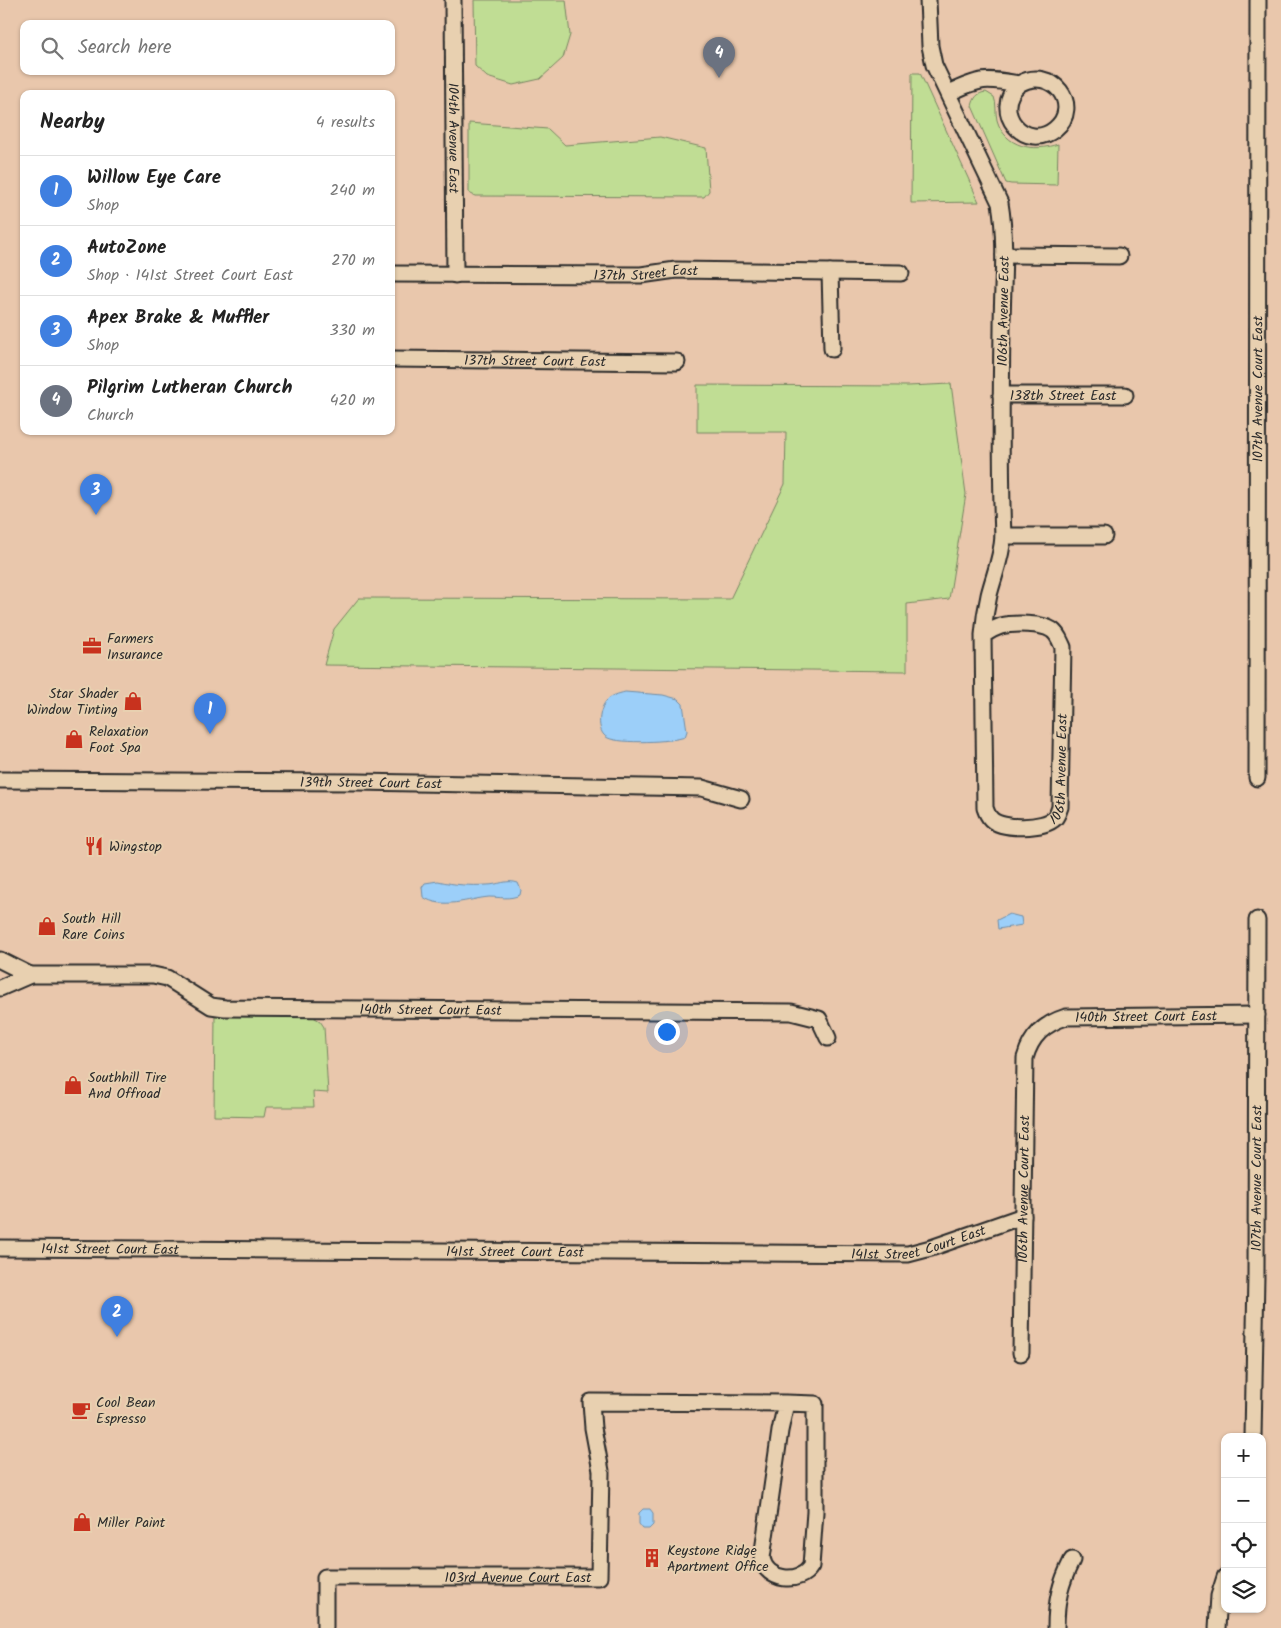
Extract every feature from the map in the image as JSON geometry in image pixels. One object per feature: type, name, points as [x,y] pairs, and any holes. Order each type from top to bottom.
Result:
[{"type":"street","name":"104th Avenue East","points":[[453,0],[455,275]]},
{"type":"street","name":"106th Avenue East","points":[[928,0],[930,46],[934,65],[1000,203],[1003,222],[1003,536],[1002,551],[985,611],[984,634],[985,808],[990,819],[1001,824],[1022,827],[1044,824],[1055,818],[1060,807],[1062,647],[1059,637],[1052,630],[1033,625],[1003,626],[994,628],[984,634]]},
{"type":"street","name":"107th Avenue Court East","points":[[1256,778],[1258,0]]},
{"type":"street","points":[[949,93],[980,80],[989,79],[1019,84]]},
{"type":"street","points":[[1004,255],[1119,256]]},
{"type":"street","name":"137th Street East","points":[[395,274],[641,275],[676,270],[901,273]]},
{"type":"street","points":[[830,272],[832,349]]},
{"type":"street","name":"137th Street Court East","points":[[395,359],[678,362]]},
{"type":"street","name":"138th Street East","points":[[1002,395],[1125,396]]},
{"type":"street","points":[[1003,536],[1104,536]]},
{"type":"street","name":"139th Street Court East","points":[[0,780],[357,782],[702,788],[741,799]]},
{"type":"street","name":"107th Avenue Court East","points":[[1253,1433],[1257,1016],[1256,920]]},
{"type":"street","name":"140th Street Court East","points":[[0,960],[30,975]]},
{"type":"street","name":"140th Street Court East","points":[[0,988],[30,975],[153,975],[167,978],[211,1006],[225,1008],[791,1012],[819,1019],[828,1038]]},
{"type":"street","name":"140th Street Court East","points":[[1040,1030],[1054,1021],[1066,1017],[1257,1016]]},
{"type":"street","name":"106th Avenue Court East","points":[[1021,1353],[1025,1058],[1030,1043],[1040,1030]]},
{"type":"street","name":"141st Street Court East","points":[[0,1248],[908,1254],[931,1248],[1023,1216]]},
{"type":"street","name":"103rd Avenue Court East","points":[[325,1628],[325,1577],[599,1577],[601,1471],[593,1428],[591,1402],[786,1403],[815,1404],[815,1512],[812,1566],[808,1571],[789,1578],[776,1576],[763,1565],[762,1558],[780,1431],[786,1403]]},
{"type":"street","points":[[1056,1628],[1058,1596],[1062,1580],[1072,1560]]},
{"type":"street","points":[[1218,1628],[1218,1596],[1221,1588]]},
{"type":"green space","points":[[474,0],[566,0],[570,35],[563,58],[540,79],[513,85],[487,77],[475,66]]},
{"type":"green space","points":[[912,73],[920,73],[979,202],[911,203]]},
{"type":"green space","points":[[986,92],[994,97],[997,120],[1001,129],[1013,142],[1022,146],[1039,148],[1058,144],[1057,185],[1006,183],[972,106],[976,96]]},
{"type":"green space","points":[[469,123],[548,129],[565,145],[660,137],[706,148],[709,191],[704,197],[475,196],[469,193]]},
{"type":"green space","points":[[951,384],[966,494],[949,599],[907,604],[907,671],[324,665],[334,629],[359,598],[730,599],[785,484],[786,432],[697,432],[697,385],[908,386]]},
{"type":"green space","points":[[215,1014],[237,1016],[310,1015],[320,1021],[324,1027],[328,1093],[313,1092],[314,1107],[266,1107],[264,1117],[214,1116]]},
{"type":"water","points":[[625,692],[663,695],[678,699],[683,704],[687,731],[685,737],[634,742],[614,740],[604,735],[600,725],[602,708],[611,697]]},
{"type":"water","points":[[438,881],[475,885],[514,882],[518,883],[521,890],[520,895],[512,897],[489,897],[456,903],[439,903],[423,897],[422,887],[425,883]]},
{"type":"water","points":[[1009,914],[1021,917],[1022,925],[998,929],[997,920]]},
{"type":"water","points":[[643,1509],[650,1509],[653,1513],[653,1525],[649,1529],[643,1529],[639,1524],[639,1513]]},
{"type":"place","name":"Pilgrim Lutheran Church","points":[[719,78]]},
{"type":"place","name":"Apex Brake & Muffler","points":[[96,515]]},
{"type":"place","name":"Farmers Insurance","points":[[92,646]]},
{"type":"place","name":"Star Shader Window Tinting","points":[[133,701]]},
{"type":"place","name":"Willow Eye Care","points":[[210,734]]},
{"type":"place","name":"Relaxation Foot Spa","points":[[74,739]]},
{"type":"place","name":"Wingstop","points":[[94,846]]},
{"type":"place","name":"South Hill Rare Coins","points":[[47,926]]},
{"type":"place","name":"Southhill Tire And Offroad","points":[[73,1085]]},
{"type":"place","name":"AutoZone","points":[[117,1337]]},
{"type":"place","name":"Cool Bean Espresso","points":[[81,1410]]},
{"type":"place","name":"Miller Paint","points":[[82,1522]]},
{"type":"place","name":"Keystone Ridge Apartment Office","points":[[652,1558]]}]
